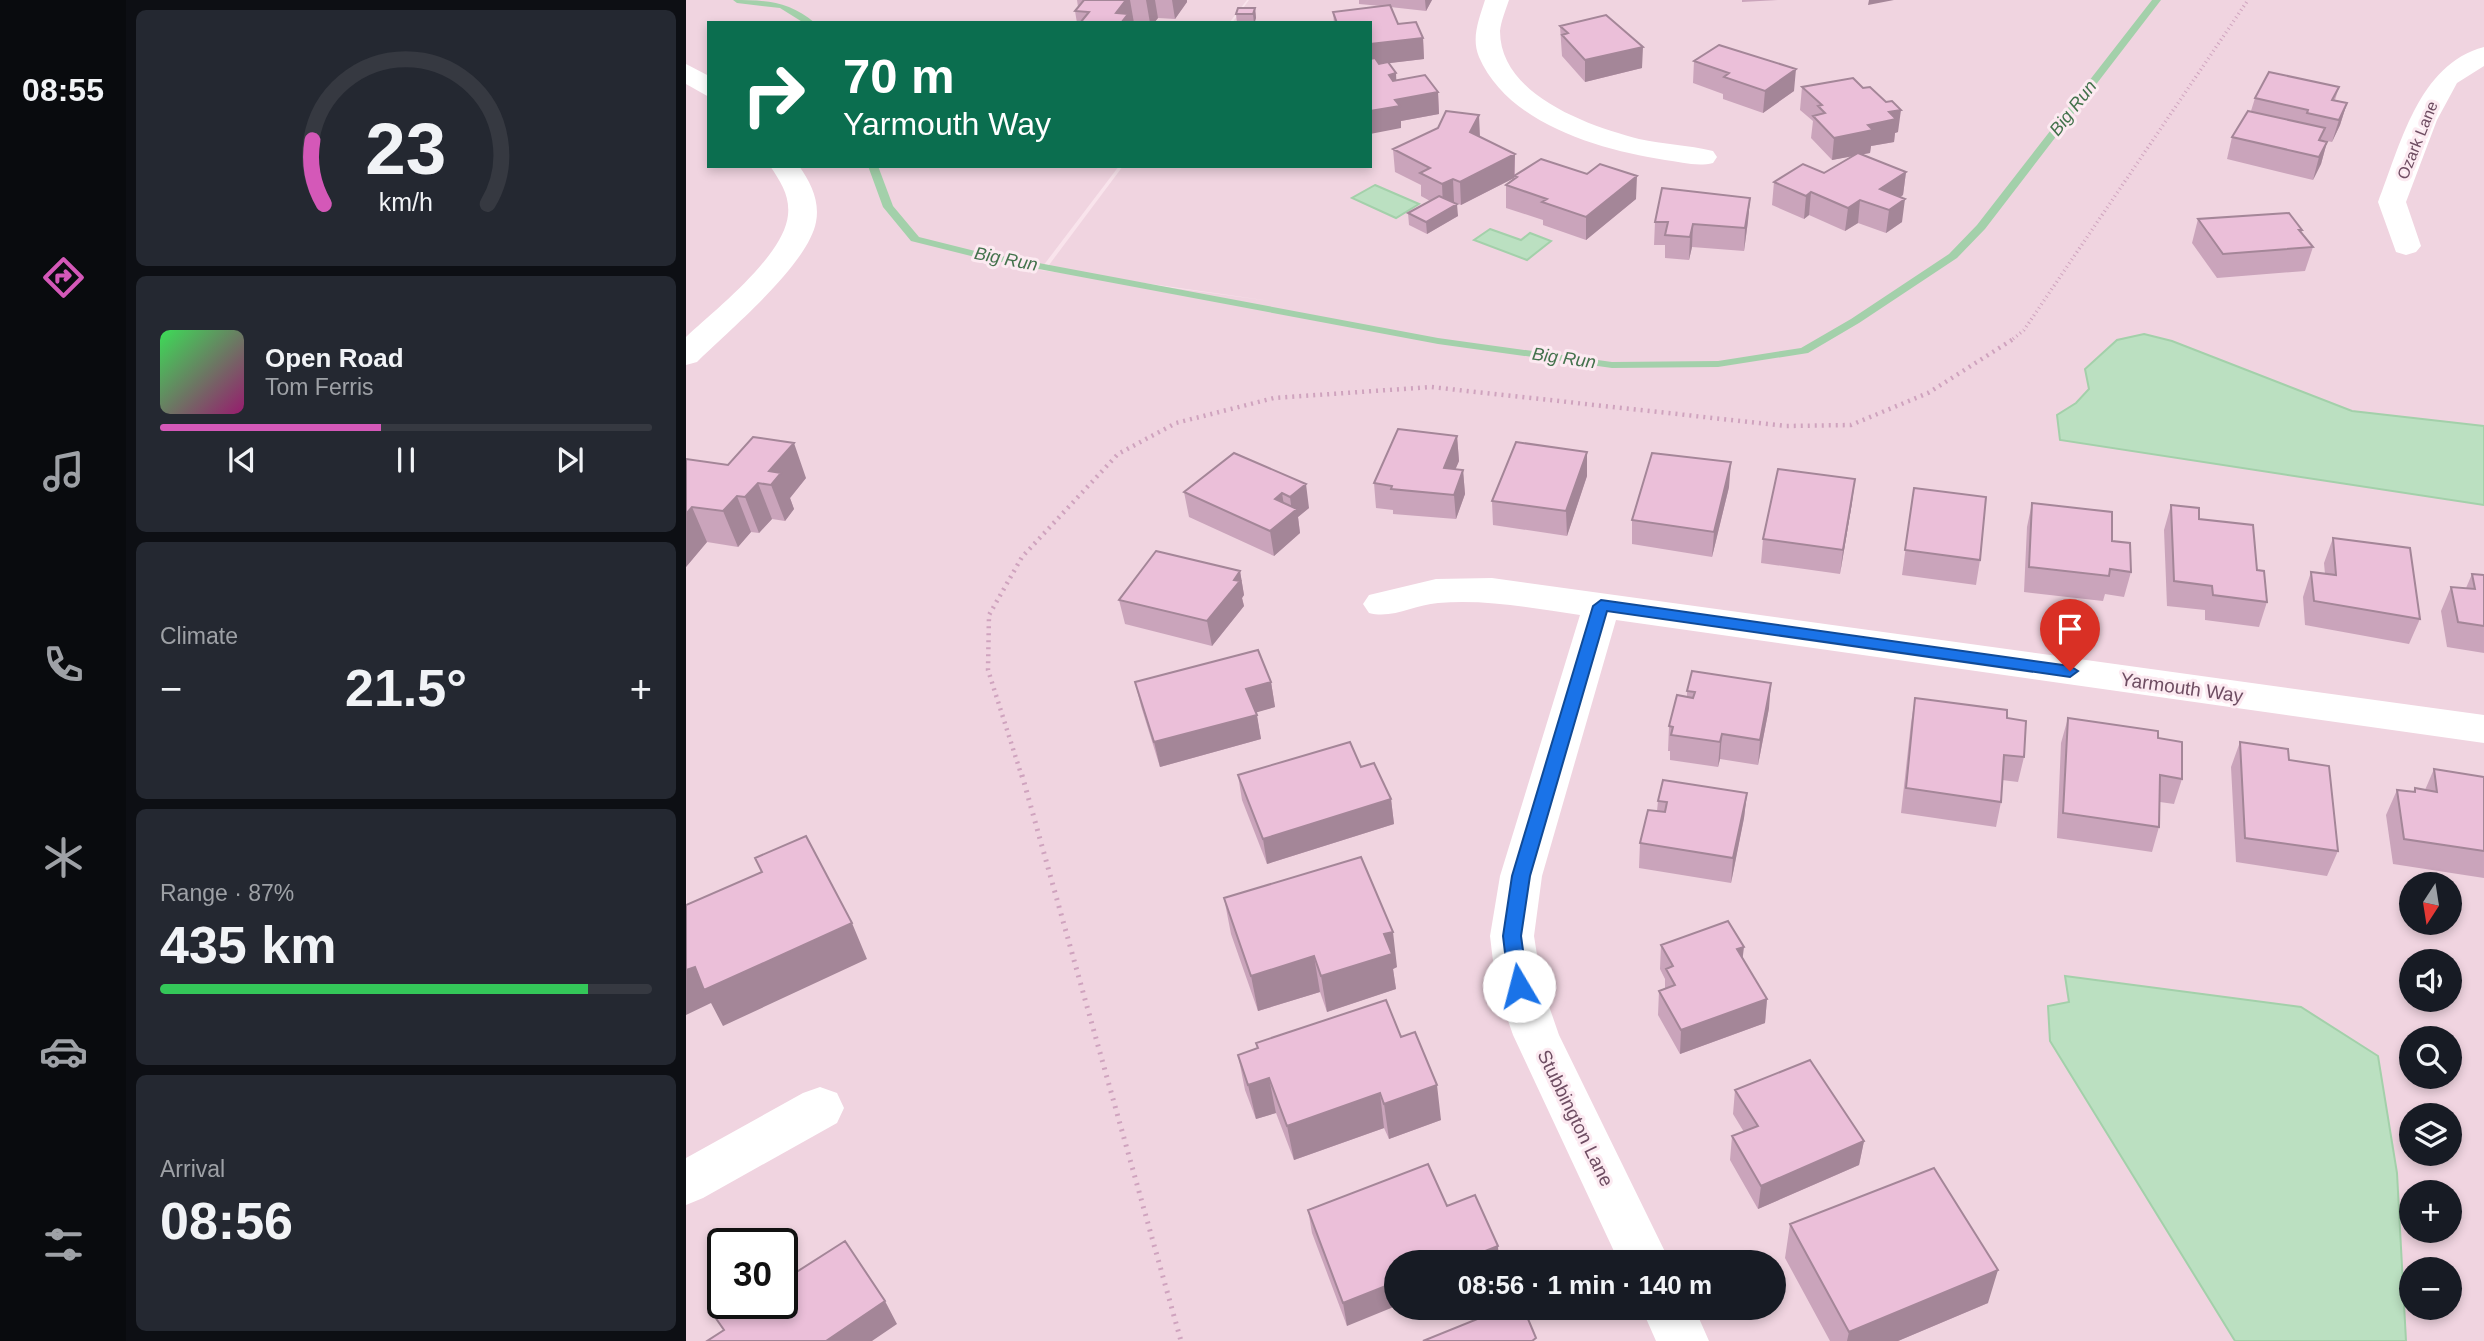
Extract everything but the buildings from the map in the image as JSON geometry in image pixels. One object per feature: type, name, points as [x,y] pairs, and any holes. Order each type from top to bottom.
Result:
[{"type":"street","points":[[1497,0],[1487,18],[1485,42],[1494,66],[1521,95],[1574,126],[1634,146],[1703,157]]},
{"type":"street","name":"Ozark Lane","points":[[2406,246],[2392,202],[2424,120],[2447,78],[2484,55]]},
{"type":"street","points":[[686,72],[707,88]]},
{"type":"street","points":[[686,355],[780,260],[799,231],[803,199],[786,168]]},
{"type":"street","name":"Yarmouth Way","points":[[1382,604],[1436,591],[1492,590],[2484,729]]},
{"type":"street","name":"Stubbington Lane","points":[[1601,606],[1521,876],[1512,936],[1519,986],[1536,1035],[1639,1250]]},
{"type":"street","points":[[686,1184],[820,1108]]},
{"type":"street","points":[[1673,1320],[1683,1341]]},
{"type":"path","points":[[1181,1341],[1016,754],[989,670],[989,615],[1022,557],[1118,454],[1177,424],[1274,398],[1431,387],[1786,426],[1851,425],[1928,393],[2024,330],[2248,0]]},
{"type":"shaded area","points":[[686,0],[1247,0],[1231,21],[707,21],[707,168],[1117,168],[1040,270],[1277,302],[1046,269],[1122,168],[1372,168],[1372,21],[1233,21],[1249,0],[2484,0],[2484,1341],[686,1341]]},
{"type":"shaded area","points":[[1375,185],[1419,204],[1396,218],[1352,198]]},
{"type":"shaded area","points":[[1490,229],[1521,240],[1530,233],[1551,241],[1527,260],[1474,240]]},
{"type":"shaded area","points":[[2144,334],[2172,341],[2352,411],[2484,426],[2484,505],[2060,440],[2057,415],[2076,403],[2089,389],[2085,369],[2117,340]]},
{"type":"shaded area","points":[[2065,976],[2301,1007],[2378,1056],[2397,1173],[2402,1257],[2399,1257],[2399,1320],[2405,1320],[2406,1341],[2235,1341],[2050,1041],[2048,1006],[2069,1002]]},
{"type":"waterway","name":"Big Run","points":[[737,0],[782,6],[808,21]]},
{"type":"waterway","name":"Big Run","points":[[874,168],[888,207],[915,239],[975,254],[1438,341],[1612,365],[1718,364],[1804,351],[1855,321],[1953,256],[1981,227],[2157,0]]},
{"type":"route","points":[[1519,986],[1512,936],[1521,876],[1601,606],[2070,671]]}]
